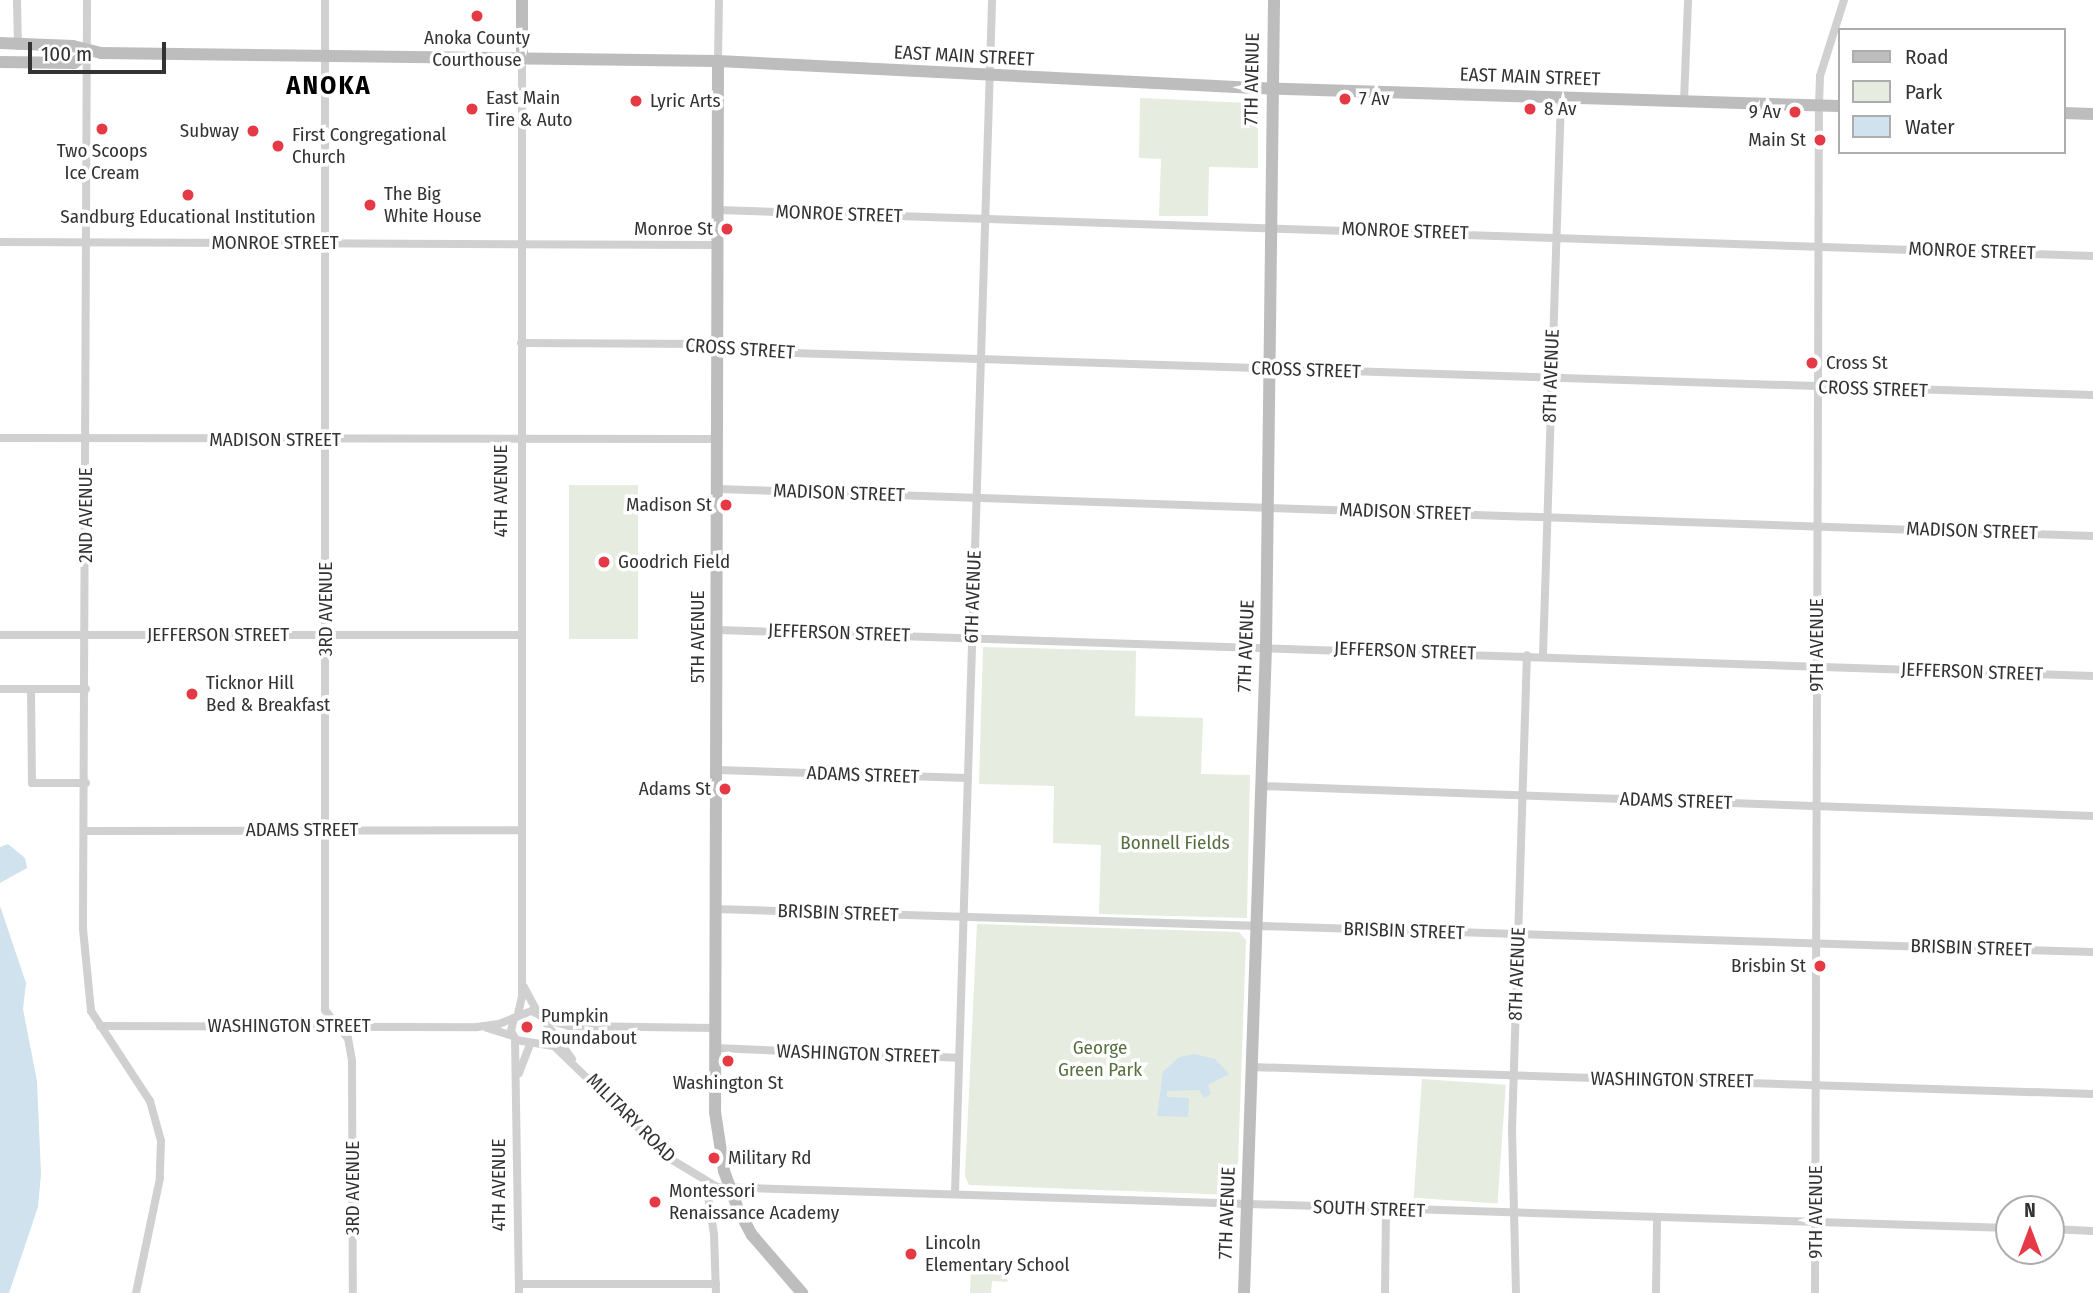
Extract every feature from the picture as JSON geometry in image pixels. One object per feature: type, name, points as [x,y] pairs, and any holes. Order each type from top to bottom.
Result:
[{"type":"main road","name":"4TH AVENUE","points":[[522,0],[522,58]]},
{"type":"main road","name":"7TH AVENUE","points":[[1244,1293],[1266,648],[1273,0]]},
{"type":"main road","name":"EAST MAIN STREET","points":[[0,43],[18,46],[73,46],[87,53],[718,61],[989,77],[1271,89],[1838,106]]},
{"type":"main road","name":"EAST MAIN STREET","points":[[0,62],[74,63],[87,53]]},
{"type":"main road","name":"5TH AVENUE","points":[[718,61],[717,1132],[729,1188],[752,1236],[802,1293]]},
{"type":"main road","points":[[2065,113],[2093,114]]},
{"type":"street","points":[[17,0],[18,46]]},
{"type":"street","name":"2ND AVENUE","points":[[87,0],[84,831],[86,991],[100,1026],[150,1101],[161,1141],[160,1178],[136,1293]]},
{"type":"street","name":"3RD AVENUE","points":[[325,0],[325,1010],[348,1038],[352,1061],[353,1293]]},
{"type":"street","name":"5TH AVENUE","points":[[718,61],[719,0]]},
{"type":"street","name":"6TH AVENUE","points":[[955,1194],[992,0]]},
{"type":"street","points":[[1684,102],[1688,0]]},
{"type":"street","name":"9TH AVENUE","points":[[1815,1293],[1819,105],[1820,76],[1844,0]]},
{"type":"street","name":"4TH AVENUE","points":[[516,1016],[522,981],[522,58]]},
{"type":"street","name":"8TH AVENUE","points":[[1543,655],[1561,97]]},
{"type":"street","name":"MONROE STREET","points":[[718,210],[2093,256]]},
{"type":"street","name":"MONROE STREET","points":[[0,242],[718,246]]},
{"type":"street","name":"CROSS STREET","points":[[521,343],[718,347],[981,359],[2093,395]]},
{"type":"street","name":"MADISON STREET","points":[[0,438],[717,439]]},
{"type":"street","name":"MADISON STREET","points":[[718,489],[2093,536]]},
{"type":"street","name":"JEFFERSON STREET","points":[[718,630],[1543,655],[2093,676]]},
{"type":"street","name":"JEFFERSON STREET","points":[[0,635],[520,635]]},
{"type":"street","name":"8TH AVENUE","points":[[1516,1293],[1511,1214],[1528,655]]},
{"type":"street","points":[[0,689],[86,689]]},
{"type":"street","points":[[31,689],[32,783],[86,783]]},
{"type":"street","name":"ADAMS STREET","points":[[717,770],[968,778]]},
{"type":"street","name":"ADAMS STREET","points":[[1260,786],[2093,816]]},
{"type":"street","name":"ADAMS STREET","points":[[84,831],[520,830]]},
{"type":"street","name":"BRISBIN STREET","points":[[716,909],[2093,952]]},
{"type":"street","name":"4TH AVENUE","points":[[522,981],[542,1020]]},
{"type":"street","points":[[542,1020],[532,1044],[514,1037],[516,1016],[542,1020],[569,1027],[715,1028]]},
{"type":"street","name":"WASHINGTON STREET","points":[[477,1027],[516,1016]]},
{"type":"street","name":"MILITARY ROAD","points":[[542,1020],[572,1060],[669,1158],[706,1184],[729,1188]]},
{"type":"street","name":"WASHINGTON STREET","points":[[100,1026],[477,1027],[514,1037]]},
{"type":"street","name":"4TH AVENUE","points":[[514,1037],[518,1076],[519,1289]]},
{"type":"street","name":"4TH AVENUE","points":[[518,1076],[532,1044]]},
{"type":"street","name":"MILITARY ROAD","points":[[532,1044],[552,1045],[572,1060]]},
{"type":"street","name":"WASHINGTON STREET","points":[[715,1048],[959,1058]]},
{"type":"street","name":"WASHINGTON STREET","points":[[1251,1067],[2093,1094]]},
{"type":"street","points":[[519,1289],[716,1288],[715,1234],[706,1184]]},
{"type":"street","name":"SOUTH STREET","points":[[729,1188],[1657,1220],[1995,1228]]},
{"type":"street","points":[[1385,1293],[1386,1209]]},
{"type":"street","points":[[1656,1293],[1657,1220]]},
{"type":"street","points":[[2065,1230],[2093,1231]]},
{"type":"green space","points":[[1140,98],[1249,103],[1258,114],[1258,168],[1209,167],[1208,216],[1159,216],[1161,159],[1139,158]]},
{"type":"green space","name":"Goodrich Field","points":[[569,485],[638,485],[638,639],[569,639]]},
{"type":"green space","name":"Bonnell Fields","points":[[983,647],[1136,651],[1135,716],[1203,718],[1201,774],[1250,775],[1247,918],[1099,914],[1101,845],[1053,843],[1054,786],[979,784]]},
{"type":"green space","name":"George Green Park","points":[[977,924],[1239,932],[1246,940],[1237,1191],[1232,1195],[969,1185],[965,1176]]},
{"type":"green space","points":[[1422,1079],[1506,1085],[1497,1204],[1414,1198]]},
{"type":"green space","points":[[971,1266],[1010,1268],[1009,1282],[992,1281],[991,1293],[970,1293]]},
{"type":"water","points":[[8,844],[25,858],[27,868],[0,883],[0,847]]},
{"type":"water","points":[[0,906],[26,983],[23,1009],[37,1081],[41,1174],[38,1207],[9,1293],[0,1293]]},
{"type":"water","points":[[1195,1054],[1215,1059],[1229,1074],[1208,1085],[1211,1094],[1204,1098],[1199,1090],[1167,1091],[1167,1097],[1189,1098],[1188,1117],[1157,1116],[1163,1072],[1179,1057]]},
{"type":"place","name":"Anoka County Courthouse","points":[[477,16]]},
{"type":"place","name":"7 Av","points":[[1345,99]]},
{"type":"place","name":"Lyric Arts","points":[[636,101]]},
{"type":"place","name":"East Main Tire & Auto","points":[[472,109]]},
{"type":"place","name":"8 Av","points":[[1530,109]]},
{"type":"place","name":"9 Av","points":[[1795,112]]},
{"type":"place","name":"Two Scoops Ice Cream","points":[[102,129]]},
{"type":"place","name":"Subway","points":[[253,131]]},
{"type":"place","name":"Main St","points":[[1820,140]]},
{"type":"place","name":"First Congregational Church","points":[[278,146]]},
{"type":"place","name":"Sandburg Educational Institution","points":[[188,195]]},
{"type":"place","name":"The Big White House","points":[[370,205]]},
{"type":"place","name":"Monroe St","points":[[727,229]]},
{"type":"place","name":"Cross St","points":[[1812,363]]},
{"type":"place","name":"Madison St","points":[[726,505]]},
{"type":"place","name":"Goodrich Field","points":[[604,562]]},
{"type":"place","name":"Ticknor Hill Bed & Breakfast","points":[[192,694]]},
{"type":"place","name":"Adams St","points":[[725,789]]},
{"type":"place","name":"Brisbin St","points":[[1820,966]]},
{"type":"place","name":"Pumpkin Roundabout","points":[[527,1027]]},
{"type":"place","name":"Washington St","points":[[728,1061]]},
{"type":"place","name":"Military Rd","points":[[714,1158]]},
{"type":"place","name":"Montessori Renaissance Academy","points":[[655,1202]]},
{"type":"place","name":"Lincoln Elementary School","points":[[911,1254]]},
{"type":"district","name":"ANOKA","points":[[329,86]]}]
